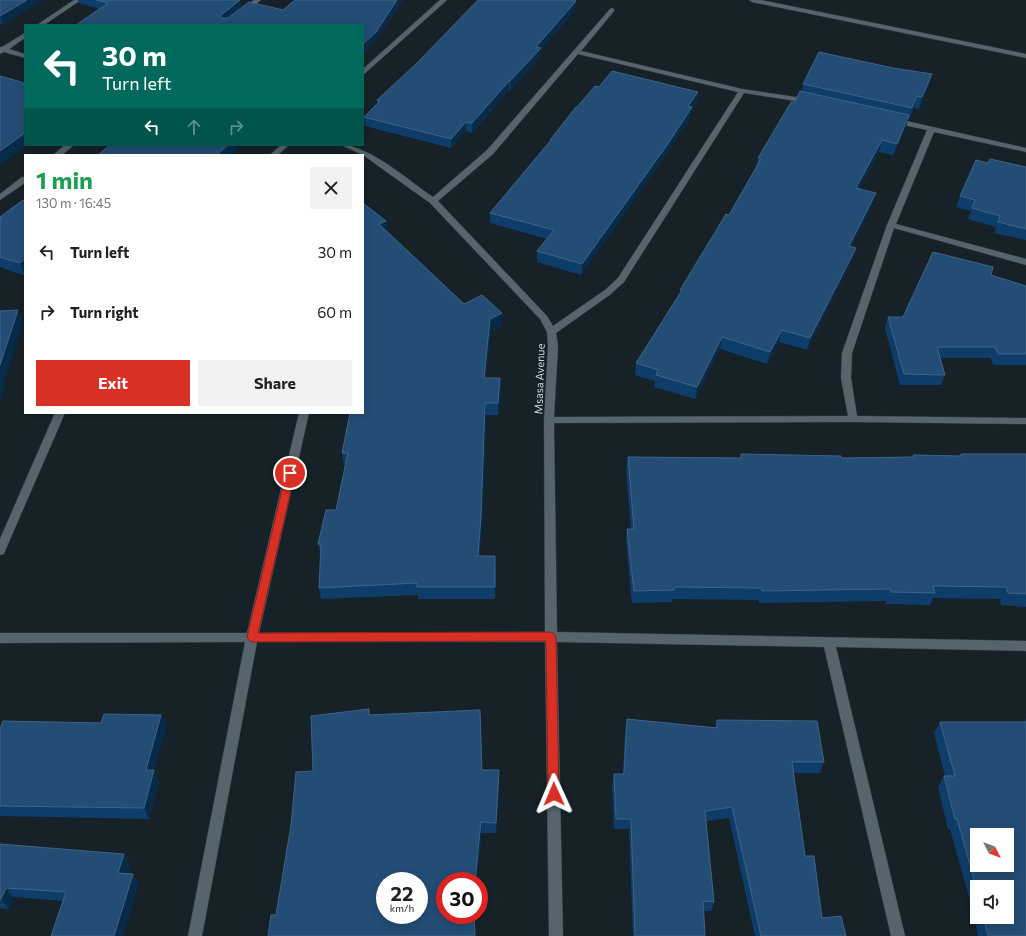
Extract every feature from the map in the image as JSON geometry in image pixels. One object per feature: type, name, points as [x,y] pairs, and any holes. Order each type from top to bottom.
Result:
[{"type":"street","points":[[42,24],[78,0]]},
{"type":"street","points":[[227,24],[258,0]]},
{"type":"street","points":[[364,72],[444,0]]},
{"type":"street","points":[[752,0],[1026,56]]},
{"type":"street","points":[[433,201],[490,152],[612,10]]},
{"type":"street","points":[[1,50],[24,36]]},
{"type":"street","points":[[1,50],[24,56]]},
{"type":"street","points":[[577,52],[742,91],[816,102]]},
{"type":"street","points":[[551,332],[608,292],[621,280],[742,91]]},
{"type":"street","points":[[886,118],[1026,150]]},
{"type":"street","points":[[854,419],[845,364],[847,353],[891,225],[932,128]]},
{"type":"street","points":[[58,154],[69,146]]},
{"type":"street","points":[[275,154],[284,146]]},
{"type":"street","name":"Msasa Avenue","points":[[347,146],[368,155],[433,201],[544,318],[551,332],[553,346],[549,420],[556,936]]},
{"type":"street","points":[[0,198],[24,181]]},
{"type":"street","points":[[891,225],[1026,262]]},
{"type":"street","points":[[0,552],[60,414]]},
{"type":"street","points":[[195,936],[252,637],[304,414]]},
{"type":"street","points":[[549,420],[854,419],[1026,421]]},
{"type":"street","points":[[0,638],[551,637],[1026,646]]},
{"type":"street","points":[[829,642],[898,936]]},
{"type":"building","points":[[0,0],[27,0],[0,16]]},
{"type":"building","points":[[96,0],[240,0],[220,16],[221,18],[228,18],[249,2],[283,10],[295,0],[397,0],[376,32],[364,43],[364,24],[77,24],[108,3]]},
{"type":"building","points":[[478,0],[576,1],[536,47],[541,48],[509,81],[472,123],[466,122],[451,139],[364,117],[380,101],[377,100],[416,64]]},
{"type":"building","points":[[819,52],[893,68],[932,74],[922,97],[917,96],[912,108],[803,84]]},
{"type":"building","points":[[612,71],[698,92],[688,106],[692,107],[667,145],[582,264],[537,251],[554,230],[490,213],[551,140],[576,107],[595,86],[599,87]]},
{"type":"building","points":[[0,76],[24,83],[24,134],[0,151]]},
{"type":"building","points":[[800,91],[909,115],[897,144],[882,140],[856,188],[876,193],[849,246],[856,248],[810,338],[782,330],[770,352],[722,337],[697,387],[656,375],[658,370],[636,363],[682,290],[680,290],[726,214],[729,215],[761,159],[758,158],[791,102],[795,102]]},
{"type":"building","points":[[109,146],[227,146],[218,154],[99,154]]},
{"type":"building","points":[[990,159],[1026,167],[1026,229],[998,222],[1000,216],[972,208],[975,200],[960,196],[976,160],[988,163]]},
{"type":"building","points":[[24,200],[24,260],[20,263],[0,257],[0,220],[2,218],[0,217]]},
{"type":"building","points":[[364,204],[386,221],[379,224],[464,304],[482,295],[502,313],[490,319],[484,378],[500,378],[498,403],[485,403],[478,556],[495,556],[495,587],[417,587],[417,583],[319,588],[321,544],[318,544],[326,510],[336,510],[348,453],[342,453],[350,414],[364,414]]},
{"type":"building","points":[[933,252],[993,267],[991,275],[1026,286],[1026,354],[998,354],[995,347],[937,347],[945,375],[904,374],[888,317],[903,317]]},
{"type":"building","points":[[18,310],[0,365],[0,311]]},
{"type":"building","points":[[741,454],[841,456],[841,458],[914,457],[913,455],[961,456],[961,454],[1026,454],[1026,594],[1008,593],[1006,587],[933,586],[935,593],[891,592],[890,589],[762,591],[761,588],[674,587],[674,590],[634,591],[627,529],[634,529],[628,457],[741,458]]},
{"type":"building","points":[[369,709],[369,715],[480,710],[482,770],[499,770],[496,823],[481,822],[476,872],[436,872],[436,924],[474,924],[475,936],[268,936],[271,915],[276,915],[291,825],[296,772],[313,771],[311,716]]},
{"type":"building","points":[[104,714],[161,715],[146,770],[154,770],[144,808],[0,806],[0,729],[3,721],[101,723]]},
{"type":"building","points":[[627,719],[717,728],[717,720],[817,721],[824,762],[792,762],[805,856],[814,856],[822,918],[841,916],[846,936],[761,936],[732,807],[705,811],[714,902],[703,901],[705,936],[635,936],[631,819],[616,819],[614,774],[624,774]]},
{"type":"building","points":[[940,722],[1026,722],[1026,936],[988,936],[985,924],[1014,924],[1014,880],[974,880],[972,872],[1014,872],[1014,828],[970,828],[970,865],[957,819],[955,819],[944,776],[955,776]]},
{"type":"building","points":[[0,844],[124,854],[118,873],[133,874],[114,936],[51,936],[66,892],[6,888],[0,899]]},
{"type":"route","points":[[290,473],[252,637],[551,637],[554,794]]}]
